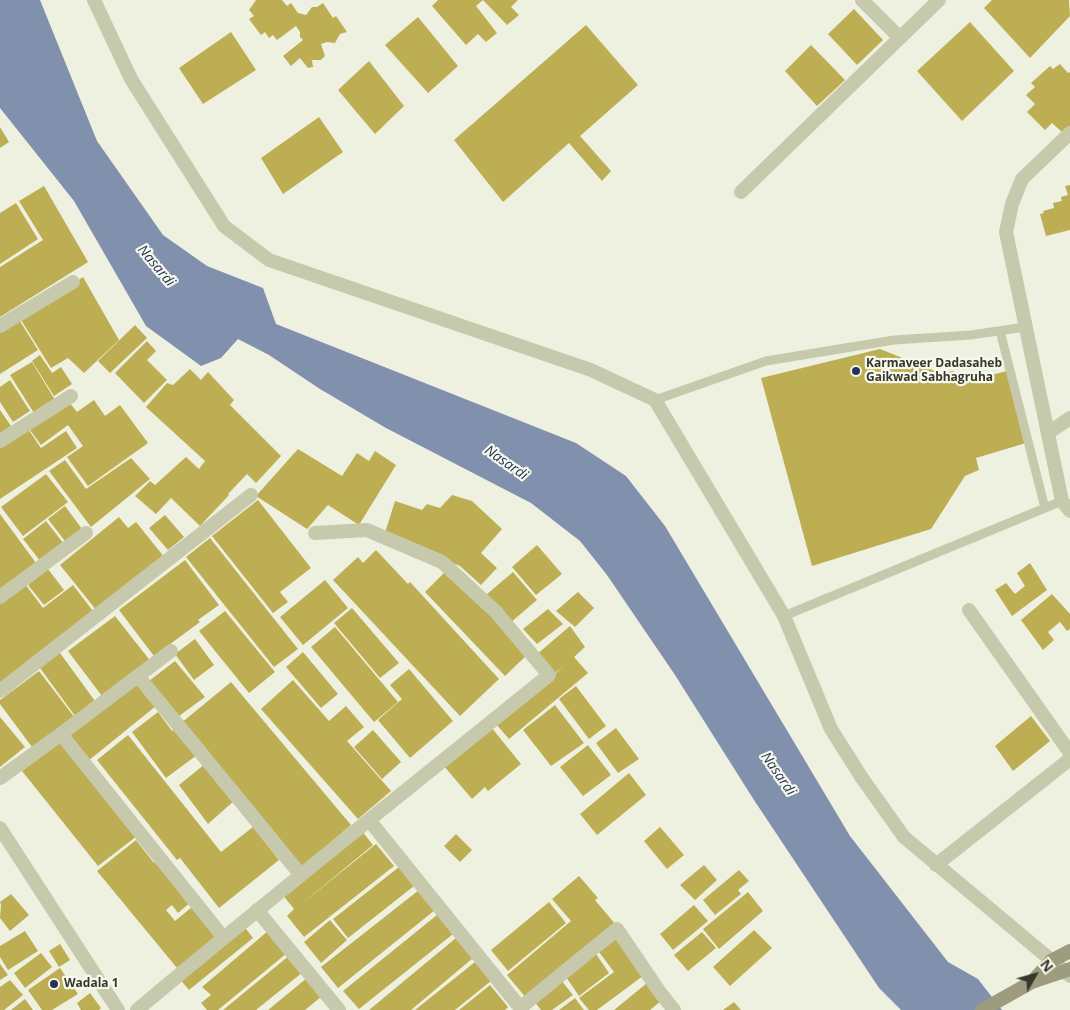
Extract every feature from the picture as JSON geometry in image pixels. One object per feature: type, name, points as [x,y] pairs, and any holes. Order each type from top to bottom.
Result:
[{"type":"main road","points":[[1032,982],[1051,962],[1070,950]]},
{"type":"main road","points":[[982,1010],[1032,982],[1068,972]]},
{"type":"street","points":[[94,0],[131,79],[224,226],[269,260],[591,370],[655,400],[784,616],[831,729],[862,778],[904,837],[1051,962],[1068,972]]},
{"type":"street","points":[[862,0],[900,38]]},
{"type":"street","points":[[741,192],[939,0]]},
{"type":"street","points":[[1066,506],[1048,433],[1006,232],[1012,204],[1022,179],[1070,133]]},
{"type":"street","points":[[0,326],[73,282]]},
{"type":"street","points":[[0,441],[71,396]]},
{"type":"street","points":[[1048,433],[1070,418]]},
{"type":"street","points":[[0,691],[251,495]]},
{"type":"street","points":[[137,1010],[300,874],[549,675],[496,612],[442,562],[366,530],[315,533]]},
{"type":"street","points":[[0,596],[86,533]]},
{"type":"street","points":[[969,610],[1070,753]]},
{"type":"street","points":[[0,778],[171,651]]},
{"type":"street","points":[[138,676],[300,874]]},
{"type":"street","points":[[61,734],[223,937]]},
{"type":"street","points":[[936,865],[1070,759]]},
{"type":"street","points":[[369,820],[521,1009],[617,929],[658,991],[674,1010]]},
{"type":"street","points":[[0,828],[118,1010]]},
{"type":"street","points":[[257,910],[339,1010]]},
{"type":"lane","points":[[655,400],[766,360],[894,340],[971,335],[1025,327]]},
{"type":"lane","points":[[1000,331],[1045,508]]},
{"type":"lane","points":[[784,616],[1045,508],[1066,506]]},
{"type":"water","name":"Nasardi","points":[[0,0],[40,0],[97,141],[163,235],[207,266],[263,288],[276,324],[576,443],[626,476],[665,526],[850,836],[948,962],[978,979],[1002,1010],[901,1010],[879,988],[754,800],[675,675],[607,575],[580,541],[531,503],[386,428],[320,389],[269,355],[238,339],[221,358],[201,366],[146,326],[74,201],[0,108]]},
{"type":"building","points":[[256,0],[282,0],[287,6],[291,3],[298,13],[306,15],[312,7],[317,7],[323,3],[333,18],[336,16],[347,32],[340,34],[335,43],[327,42],[321,44],[325,56],[321,60],[312,60],[313,67],[308,68],[300,58],[291,66],[283,56],[303,40],[300,37],[300,32],[296,26],[277,40],[273,35],[269,38],[265,32],[261,35],[249,19],[254,16],[249,10]]},
{"type":"building","points":[[438,0],[483,0],[476,6],[497,33],[486,42],[478,34],[466,45],[432,6]]},
{"type":"building","points":[[483,0],[518,0],[511,7],[519,15],[507,25]]},
{"type":"building","points":[[992,0],[1069,0],[1070,16],[1030,58],[984,8]]},
{"type":"building","points":[[854,9],[883,40],[857,65],[828,34]]},
{"type":"building","points":[[418,17],[458,66],[428,93],[385,45]]},
{"type":"building","points":[[970,22],[1014,71],[962,121],[917,71]]},
{"type":"building","points":[[586,25],[638,85],[580,136],[611,171],[602,181],[569,143],[503,202],[454,140]]},
{"type":"building","points":[[231,32],[256,70],[203,104],[179,68]]},
{"type":"building","points":[[811,45],[845,80],[817,106],[785,71]]},
{"type":"building","points":[[369,61],[404,106],[375,134],[338,90]]},
{"type":"building","points":[[1060,64],[1068,73],[1070,72],[1070,126],[1063,133],[1052,123],[1045,130],[1027,112],[1035,104],[1026,95],[1035,87],[1031,83],[1050,66],[1053,69]]},
{"type":"building","points":[[319,117],[343,152],[283,194],[261,158]]},
{"type":"building","points":[[0,127],[9,142],[0,148]]},
{"type":"building","points":[[1070,185],[1070,230],[1046,236],[1040,214],[1044,213],[1043,211],[1054,208],[1053,203],[1062,201],[1061,197],[1068,195],[1065,186]]},
{"type":"building","points":[[44,186],[88,262],[0,317],[0,267],[43,240],[19,201]]},
{"type":"building","points":[[16,203],[38,239],[0,264],[0,213]]},
{"type":"building","points":[[83,277],[119,340],[84,373],[68,358],[51,368],[21,320]]},
{"type":"building","points":[[18,318],[38,350],[0,374],[0,330]]},
{"type":"building","points":[[135,325],[147,338],[110,373],[98,361]]},
{"type":"building","points":[[147,341],[156,351],[147,360],[167,380],[144,403],[115,373]]},
{"type":"building","points":[[880,349],[940,373],[954,371],[957,384],[1007,371],[1026,443],[976,458],[979,470],[965,476],[931,529],[812,566],[761,378]]},
{"type":"building","points":[[40,355],[52,373],[61,367],[72,384],[54,396],[32,361]]},
{"type":"building","points":[[32,362],[55,400],[34,413],[10,375]]},
{"type":"building","points":[[190,369],[201,380],[208,372],[234,400],[230,405],[281,456],[256,483],[247,474],[200,526],[171,498],[156,514],[135,496],[150,481],[155,485],[186,457],[199,469],[205,461],[146,407],[167,383],[173,385]]},
{"type":"building","points":[[10,380],[30,411],[13,422],[0,402],[0,387]]},
{"type":"building","points":[[94,400],[105,416],[120,405],[148,443],[88,486],[67,457],[83,446],[68,425],[41,445],[30,430],[69,402],[77,412]]},
{"type":"building","points":[[0,410],[11,426],[0,433]]},
{"type":"building","points":[[28,429],[41,448],[66,431],[77,448],[0,499],[0,447]]},
{"type":"building","points":[[298,449],[342,476],[357,453],[369,461],[375,451],[396,465],[359,525],[328,505],[307,529],[256,496]]},
{"type":"building","points":[[131,458],[150,479],[91,527],[49,471],[65,460],[86,489]]},
{"type":"building","points":[[46,474],[68,502],[23,536],[1,507]]},
{"type":"building","points":[[452,495],[472,501],[502,529],[481,553],[497,568],[481,585],[460,566],[384,536],[395,501],[422,510],[427,504],[440,508]]},
{"type":"building","points":[[258,500],[311,568],[280,592],[288,602],[273,613],[212,536]]},
{"type":"building","points":[[65,506],[85,533],[68,545],[48,519]]},
{"type":"building","points":[[0,514],[36,563],[0,589]]},
{"type":"building","points":[[165,515],[184,537],[168,550],[149,528]]},
{"type":"building","points":[[119,517],[128,528],[136,522],[165,558],[97,611],[60,565]]},
{"type":"building","points":[[46,521],[64,544],[41,562],[23,539]]},
{"type":"building","points":[[210,538],[298,649],[274,667],[186,557]]},
{"type":"building","points":[[537,545],[562,574],[536,595],[512,567]]},
{"type":"building","points":[[376,550],[408,584],[410,582],[499,679],[460,716],[333,580],[358,557],[363,563]]},
{"type":"building","points":[[185,560],[219,605],[198,620],[200,622],[154,656],[119,610]]},
{"type":"building","points":[[1030,563],[1047,590],[1012,616],[995,590],[1006,583],[1015,594],[1025,586],[1017,573]]},
{"type":"building","points":[[48,569],[64,590],[44,605],[28,585]]},
{"type":"building","points":[[447,570],[528,654],[505,676],[425,592]]},
{"type":"building","points":[[513,572],[537,600],[510,623],[486,595]]},
{"type":"building","points":[[325,580],[348,608],[303,645],[280,617]]},
{"type":"building","points":[[25,584],[43,608],[73,585],[93,611],[0,684],[0,604]]},
{"type":"building","points":[[578,592],[594,608],[575,627],[556,611]]},
{"type":"building","points":[[1052,594],[1070,614],[1070,629],[1067,631],[1060,622],[1048,632],[1054,640],[1043,650],[1021,620]]},
{"type":"building","points":[[352,608],[399,663],[380,678],[334,623]]},
{"type":"building","points":[[548,609],[563,624],[537,644],[523,629]]},
{"type":"building","points":[[225,611],[275,672],[249,693],[199,631]]},
{"type":"building","points":[[115,616],[152,663],[102,696],[68,651]]},
{"type":"building","points":[[570,626],[585,647],[574,657],[588,673],[509,739],[496,724],[563,667],[552,675],[536,655]]},
{"type":"building","points":[[335,627],[398,702],[374,722],[311,647]]},
{"type":"building","points":[[195,639],[214,665],[194,680],[175,654]]},
{"type":"building","points":[[303,652],[338,694],[321,708],[286,667]]},
{"type":"building","points":[[60,653],[95,701],[75,716],[40,668]]},
{"type":"building","points":[[175,661],[205,697],[179,716],[149,681]]},
{"type":"building","points":[[409,669],[453,721],[410,758],[378,720],[402,699],[390,685]]},
{"type":"building","points":[[39,671],[75,718],[32,747],[0,704],[0,700]]},
{"type":"building","points":[[293,680],[329,721],[346,706],[364,727],[347,741],[391,791],[358,819],[261,709]]},
{"type":"building","points":[[136,682],[156,706],[88,761],[67,736]]},
{"type":"building","points":[[231,682],[351,825],[302,867],[180,724]]},
{"type":"building","points":[[576,686],[606,726],[589,739],[559,699]]},
{"type":"building","points":[[555,705],[584,743],[551,766],[523,730]]},
{"type":"building","points":[[158,712],[172,731],[176,728],[197,755],[166,778],[132,732]]},
{"type":"building","points":[[1031,716],[1050,741],[1013,771],[995,746]]},
{"type":"building","points":[[0,717],[25,747],[0,767]]},
{"type":"building","points":[[491,727],[521,764],[488,791],[485,787],[472,799],[444,766]]},
{"type":"building","points":[[616,728],[639,759],[618,773],[596,743]]},
{"type":"building","points":[[373,730],[401,762],[382,779],[354,747]]},
{"type":"building","points":[[128,735],[221,852],[253,827],[279,860],[219,908],[180,858],[177,860],[97,760]]},
{"type":"building","points":[[61,742],[137,836],[98,866],[22,771]]},
{"type":"building","points":[[588,745],[611,775],[583,796],[560,767]]},
{"type":"building","points":[[205,764],[235,800],[208,824],[179,785]]},
{"type":"building","points":[[629,773],[646,795],[597,835],[580,814]]},
{"type":"building","points":[[660,827],[684,855],[667,869],[644,841]]},
{"type":"building","points":[[361,830],[373,845],[299,906],[376,844],[394,866],[304,937],[287,916],[294,909],[282,894]]},
{"type":"building","points":[[456,834],[472,850],[460,862],[444,846]]},
{"type":"building","points":[[136,840],[154,863],[158,860],[192,901],[178,913],[172,905],[166,910],[175,921],[192,907],[216,937],[177,968],[97,871]]},
{"type":"building","points":[[704,865],[717,880],[695,900],[680,885]]},
{"type":"building","points":[[399,867],[414,886],[348,938],[333,919]]},
{"type":"building","points":[[739,870],[749,881],[738,890],[741,894],[715,915],[703,900]]},
{"type":"building","points":[[579,876],[598,898],[595,900],[616,925],[527,999],[507,975],[571,921],[552,899]]},
{"type":"building","points":[[419,890],[435,910],[338,988],[321,967]]},
{"type":"building","points":[[748,892],[763,911],[719,949],[703,929]]},
{"type":"building","points":[[11,894],[29,915],[10,931],[0,918],[0,902]]},
{"type":"building","points":[[549,902],[566,923],[508,971],[491,950]]},
{"type":"building","points":[[694,905],[708,921],[673,950],[660,934]]},
{"type":"building","points":[[437,915],[453,934],[359,1009],[343,991]]},
{"type":"building","points":[[330,920],[347,940],[321,963],[304,942]]},
{"type":"building","points":[[243,925],[253,938],[189,990],[179,978]]},
{"type":"building","points":[[754,930],[772,948],[730,986],[713,967]]},
{"type":"building","name":"Wadala 1","points":[[25,931],[38,951],[8,970],[0,957],[0,946]]},
{"type":"building","points":[[268,931],[287,953],[218,1010],[207,1010],[201,1003],[211,995],[202,987]]},
{"type":"building","points":[[702,932],[716,948],[688,971],[674,955]]},
{"type":"building","points":[[456,938],[473,958],[411,1010],[369,1010]]},
{"type":"building","points":[[616,939],[643,976],[597,1010],[589,1010],[579,998],[614,972],[599,952]]},
{"type":"building","name":"Wadala 1","points":[[60,944],[70,960],[59,967],[49,951]]},
{"type":"building","name":"Wadala 1","points":[[41,953],[52,967],[25,988],[14,973]]},
{"type":"building","points":[[596,954],[609,973],[579,996],[566,977]]},
{"type":"building","points":[[290,955],[303,972],[256,1010],[223,1010]]},
{"type":"building","points":[[475,962],[491,981],[455,1010],[415,1010]]},
{"type":"building","points":[[0,964],[8,975],[0,980]]},
{"type":"building","name":"Wadala 1","points":[[60,968],[78,994],[52,1010],[42,1010],[28,990]]},
{"type":"building","points":[[307,978],[322,996],[305,1010],[268,1010]]},
{"type":"building","points":[[10,980],[23,995],[4,1010],[0,1010],[0,987]]},
{"type":"building","points":[[561,980],[573,995],[552,1010],[541,1010],[534,1001]]},
{"type":"building","points":[[647,983],[661,1001],[650,1010],[614,1010]]},
{"type":"building","points":[[490,985],[508,1007],[505,1010],[459,1010]]},
{"type":"building","name":"Wadala 1","points":[[90,993],[101,1008],[99,1010],[81,1010],[77,1003]]},
{"type":"building","points":[[575,998],[584,1010],[559,1010]]},
{"type":"building","name":"Wadala 1","points":[[25,999],[33,1010],[11,1010]]},
{"type":"building","points":[[734,1002],[741,1010],[723,1010]]},
{"type":"place","name":"Karmaveer Dadasaheb Gaikwad Sabhagruha","points":[[856,371]]},
{"type":"place","name":"Wadala 1","points":[[54,984]]}]
